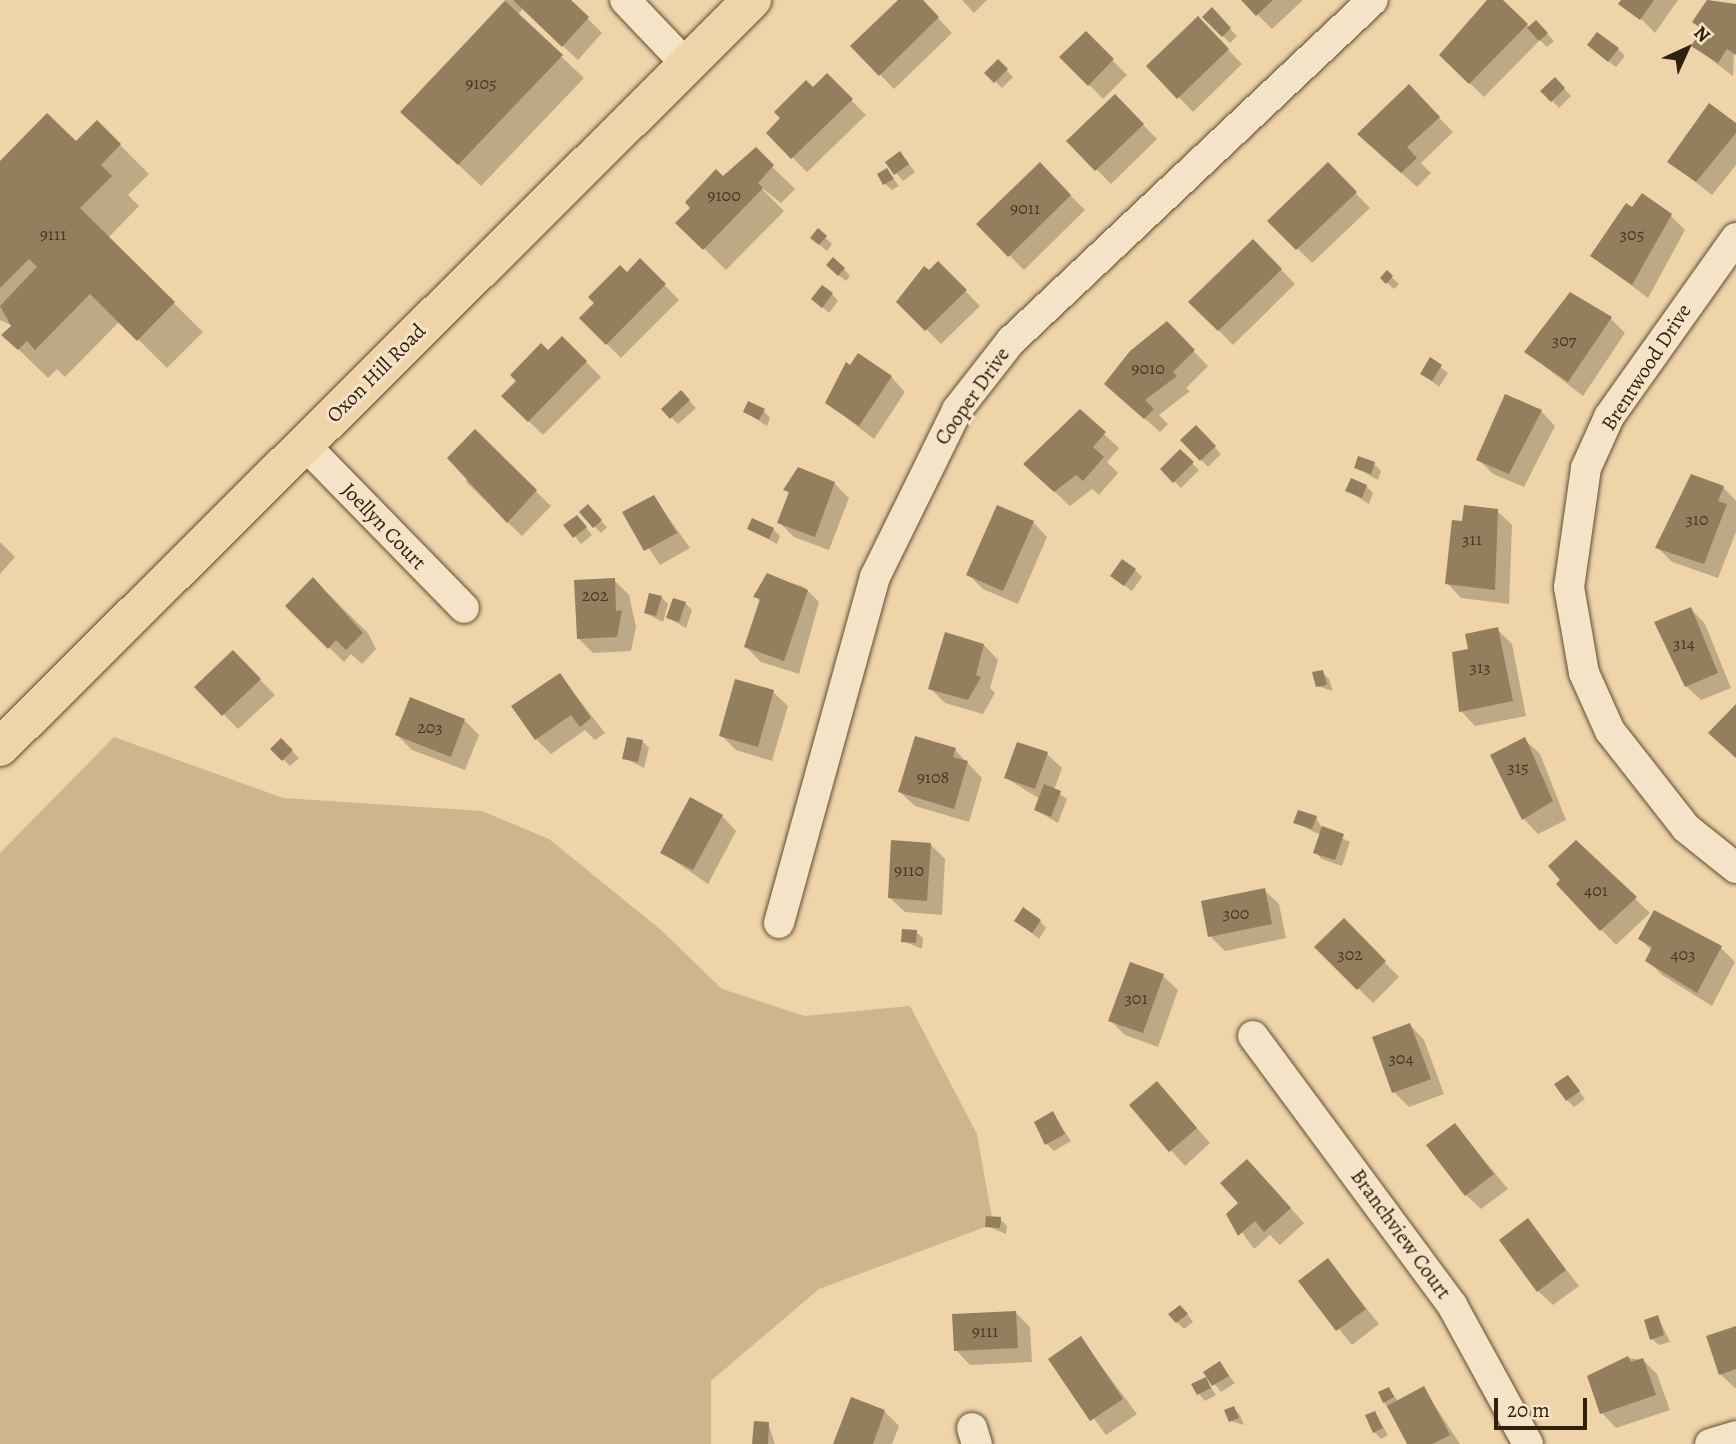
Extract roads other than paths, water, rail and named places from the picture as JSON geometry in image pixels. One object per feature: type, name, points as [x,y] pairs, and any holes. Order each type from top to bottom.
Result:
[{"type":"main road","name":"Oxon Hill Road","points":[[0,747],[752,0]]},
{"type":"street","points":[[625,0],[686,64]]},
{"type":"street","name":"Cooper Drive","points":[[779,923],[875,577],[957,410],[1011,341],[1373,0]]},
{"type":"street","name":"Brentwood Drive","points":[[1736,238],[1609,417],[1586,468],[1569,587],[1584,673],[1609,731],[1686,828],[1736,868]]},
{"type":"street","name":"Joellyn Court","points":[[304,444],[464,608]]},
{"type":"street","name":"Branchview Court","points":[[1254,1036],[1452,1305],[1528,1444]]},
{"type":"street","points":[[1710,1444],[1736,1436]]}]
